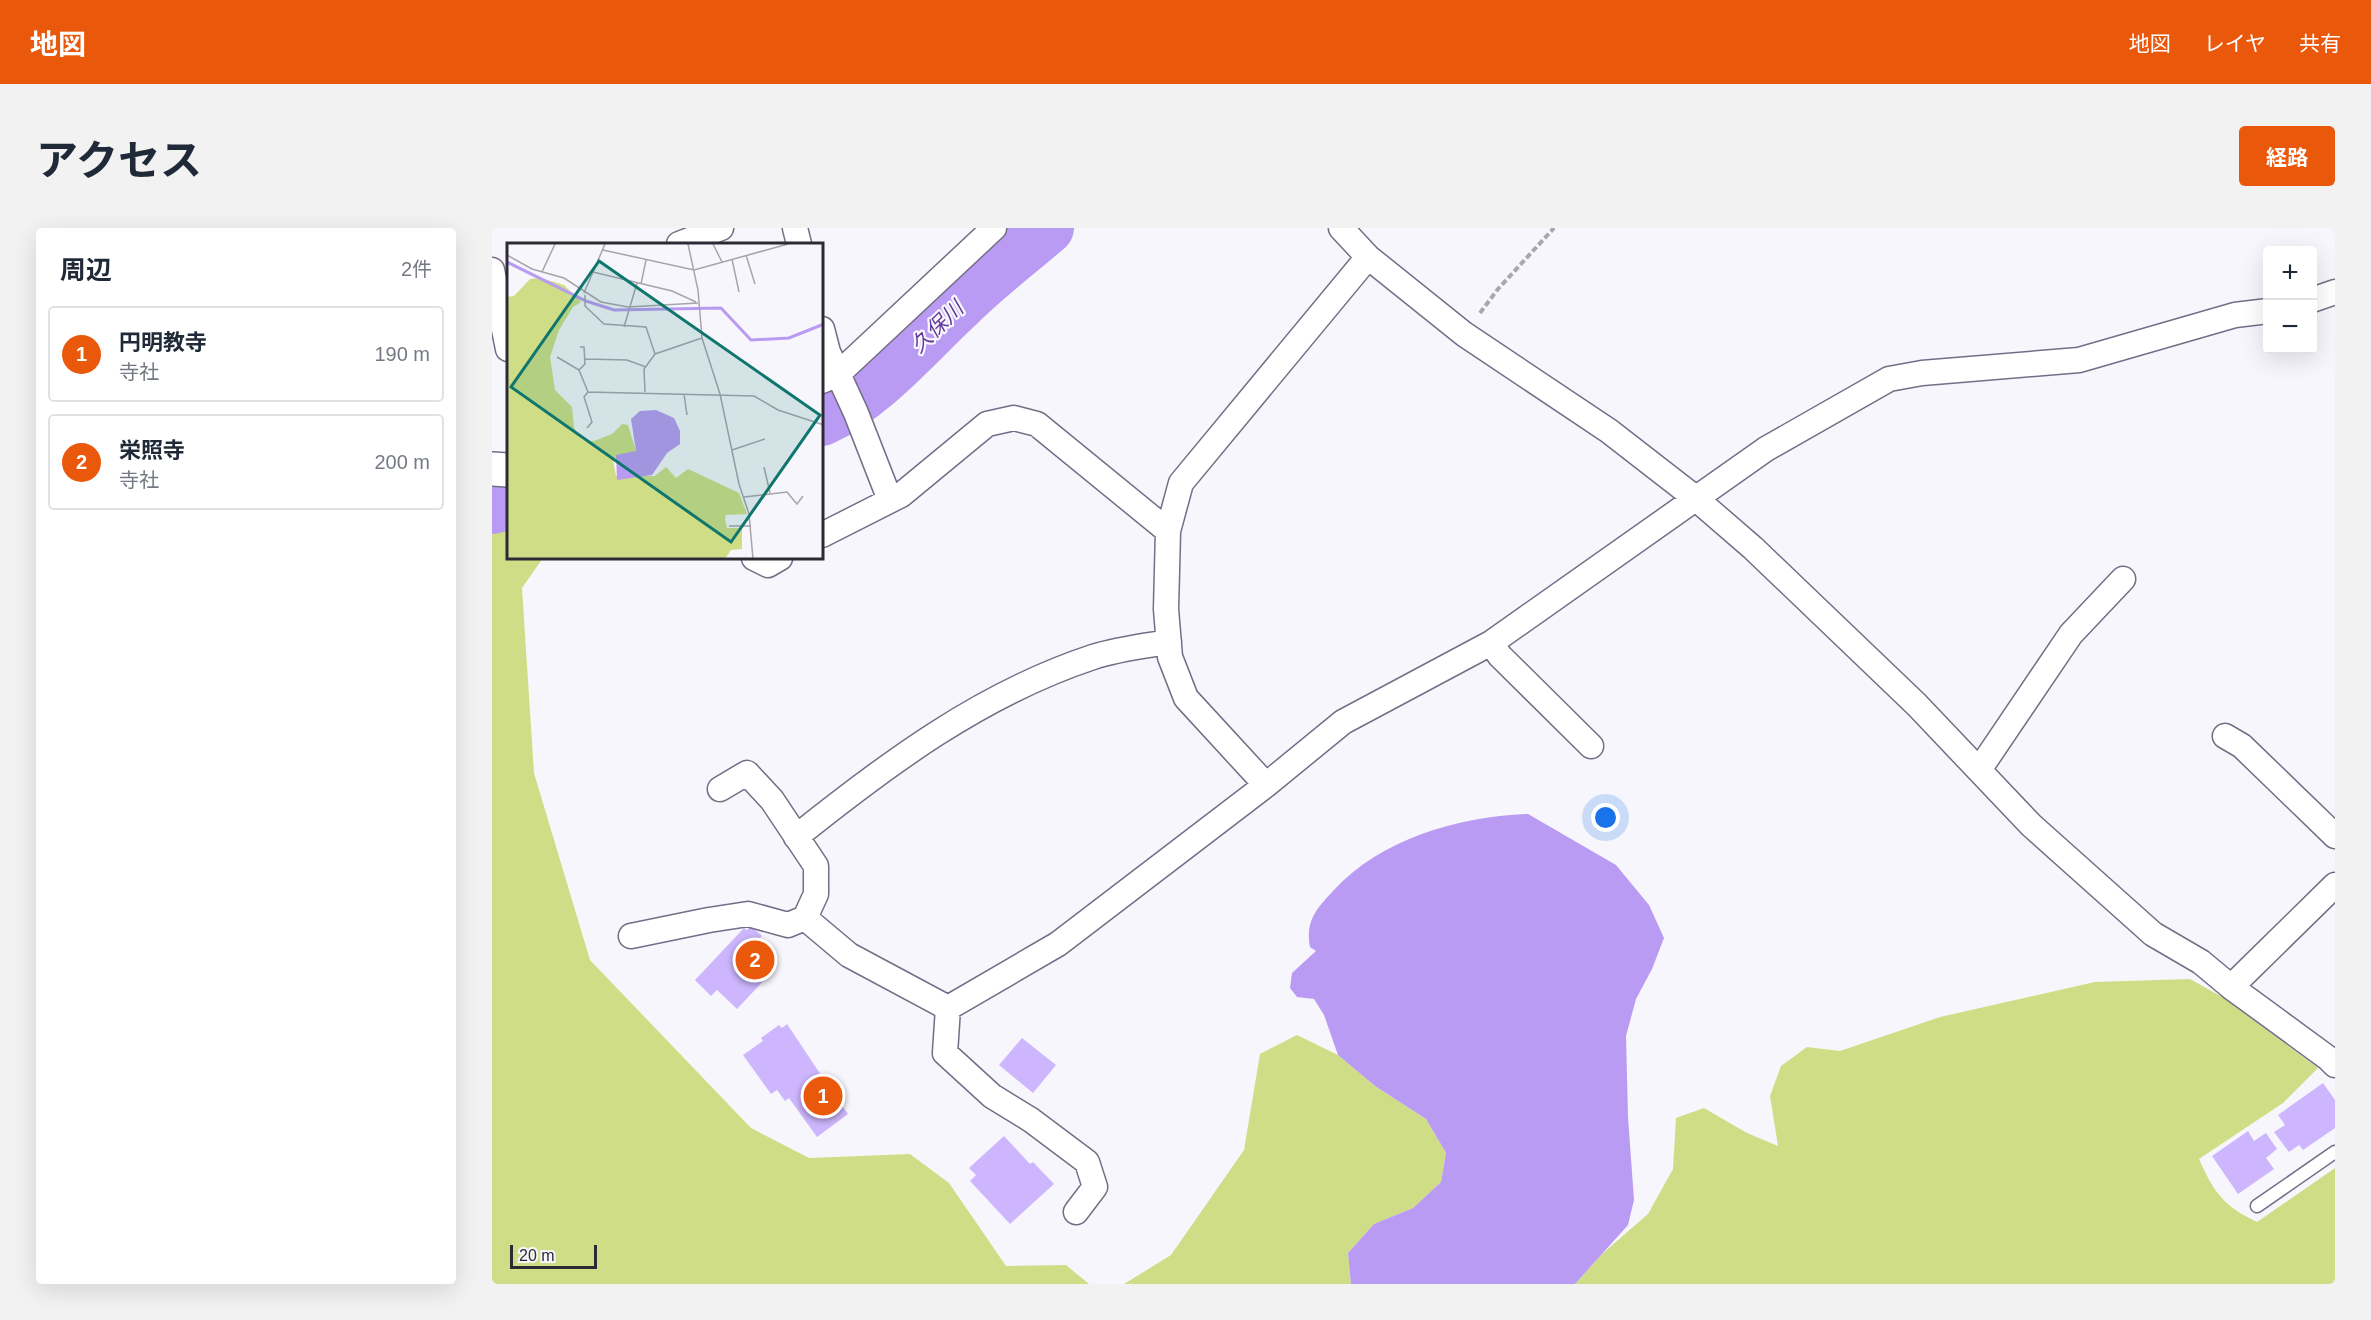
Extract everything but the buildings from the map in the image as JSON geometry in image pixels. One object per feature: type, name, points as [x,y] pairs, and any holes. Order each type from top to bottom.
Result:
[{"type":"street","points":[[683,243],[721,228]]},
{"type":"street","points":[[795,228],[799,243]]},
{"type":"street","points":[[835,382],[994,228]]},
{"type":"street","points":[[1341,228],[1368,257],[1464,334],[1609,431],[1694,498],[1768,562],[1917,705],[2031,825],[2153,934],[2201,962],[2335,1065]]},
{"type":"street","points":[[1266,785],[1186,698],[1170,657],[1166,577],[1168,531],[1181,483],[1368,257]]},
{"type":"street","points":[[492,270],[505,313],[507,337]]},
{"type":"street","points":[[2317,299],[2335,292]]},
{"type":"street","points":[[948,1008],[1058,944],[1266,785],[1343,722],[1491,643],[1766,449],[1889,379],[1922,373],[2079,360],[2235,315],[2263,312]]},
{"type":"street","points":[[824,337],[835,382],[856,413],[890,500]]},
{"type":"street","points":[[824,534],[901,495],[987,424],[1014,418],[1036,424],[1168,531]]},
{"type":"street","points":[[492,469],[507,470]]},
{"type":"street","points":[[758,560],[768,565],[777,560]]},
{"type":"street","points":[[1979,770],[2071,634],[2123,579]]},
{"type":"street","points":[[796,837],[860,785],[941,728],[1041,676],[1095,657],[1169,642]]},
{"type":"street","points":[[1491,643],[1500,656],[1591,746]]},
{"type":"street","points":[[2225,736],[2242,746],[2335,836]]},
{"type":"street","points":[[632,936],[748,914],[788,925],[805,918],[816,894],[816,866],[772,800],[747,773],[720,789]]},
{"type":"street","points":[[2231,987],[2335,885]]},
{"type":"street","points":[[805,918],[849,955],[948,1008]]},
{"type":"street","points":[[948,1008],[945,1053],[992,1096],[1031,1120],[1087,1162],[1095,1187],[1076,1212]]},
{"type":"lane","points":[[2257,1206],[2335,1152]]},
{"type":"path","points":[[1464,334],[1498,289],[1554,228]]},
{"type":"green space","points":[[492,505],[507,507],[507,560],[542,560],[522,588],[534,773],[590,960],[751,1128],[809,1158],[910,1154],[949,1183],[1006,1266],[1066,1265],[1089,1284],[492,1284]]},
{"type":"green space","points":[[2190,979],[2224,998],[2318,1068],[2283,1103],[2199,1159],[2221,1197],[2236,1210],[2257,1222],[2335,1168],[2335,1284],[1575,1284],[1602,1254],[1648,1214],[1673,1169],[1676,1118],[1704,1108],[1747,1133],[1778,1146],[1770,1096],[1781,1066],[1807,1047],[1840,1051],[1940,1017],[2095,982]]},
{"type":"green space","points":[[1297,1035],[1338,1055],[1375,1086],[1426,1119],[1446,1153],[1441,1182],[1413,1208],[1374,1224],[1348,1253],[1351,1284],[1124,1284],[1171,1255],[1244,1150],[1260,1054]]},
{"type":"shaded area","points":[[1528,814],[1616,865],[1649,905],[1664,938],[1652,969],[1636,999],[1626,1036],[1628,1117],[1634,1200],[1628,1225],[1575,1284],[1351,1284],[1348,1253],[1374,1224],[1413,1208],[1441,1182],[1446,1153],[1426,1119],[1375,1086],[1338,1055],[1324,1015],[1314,999],[1297,997],[1290,988],[1292,973],[1316,951],[1310,947],[1311,922],[1322,903],[1353,873],[1374,857],[1398,844],[1448,826],[1475,820]]},
{"type":"waterway","name":"久保川","points":[[824,419],[841,410],[877,383],[980,286],[1048,228]]},
{"type":"waterway","name":"久保川","points":[[492,508],[507,504]]},
{"type":"place","name":"栄照寺","points":[[755,960]]},
{"type":"place","name":"円明教寺","points":[[823,1096]]}]
